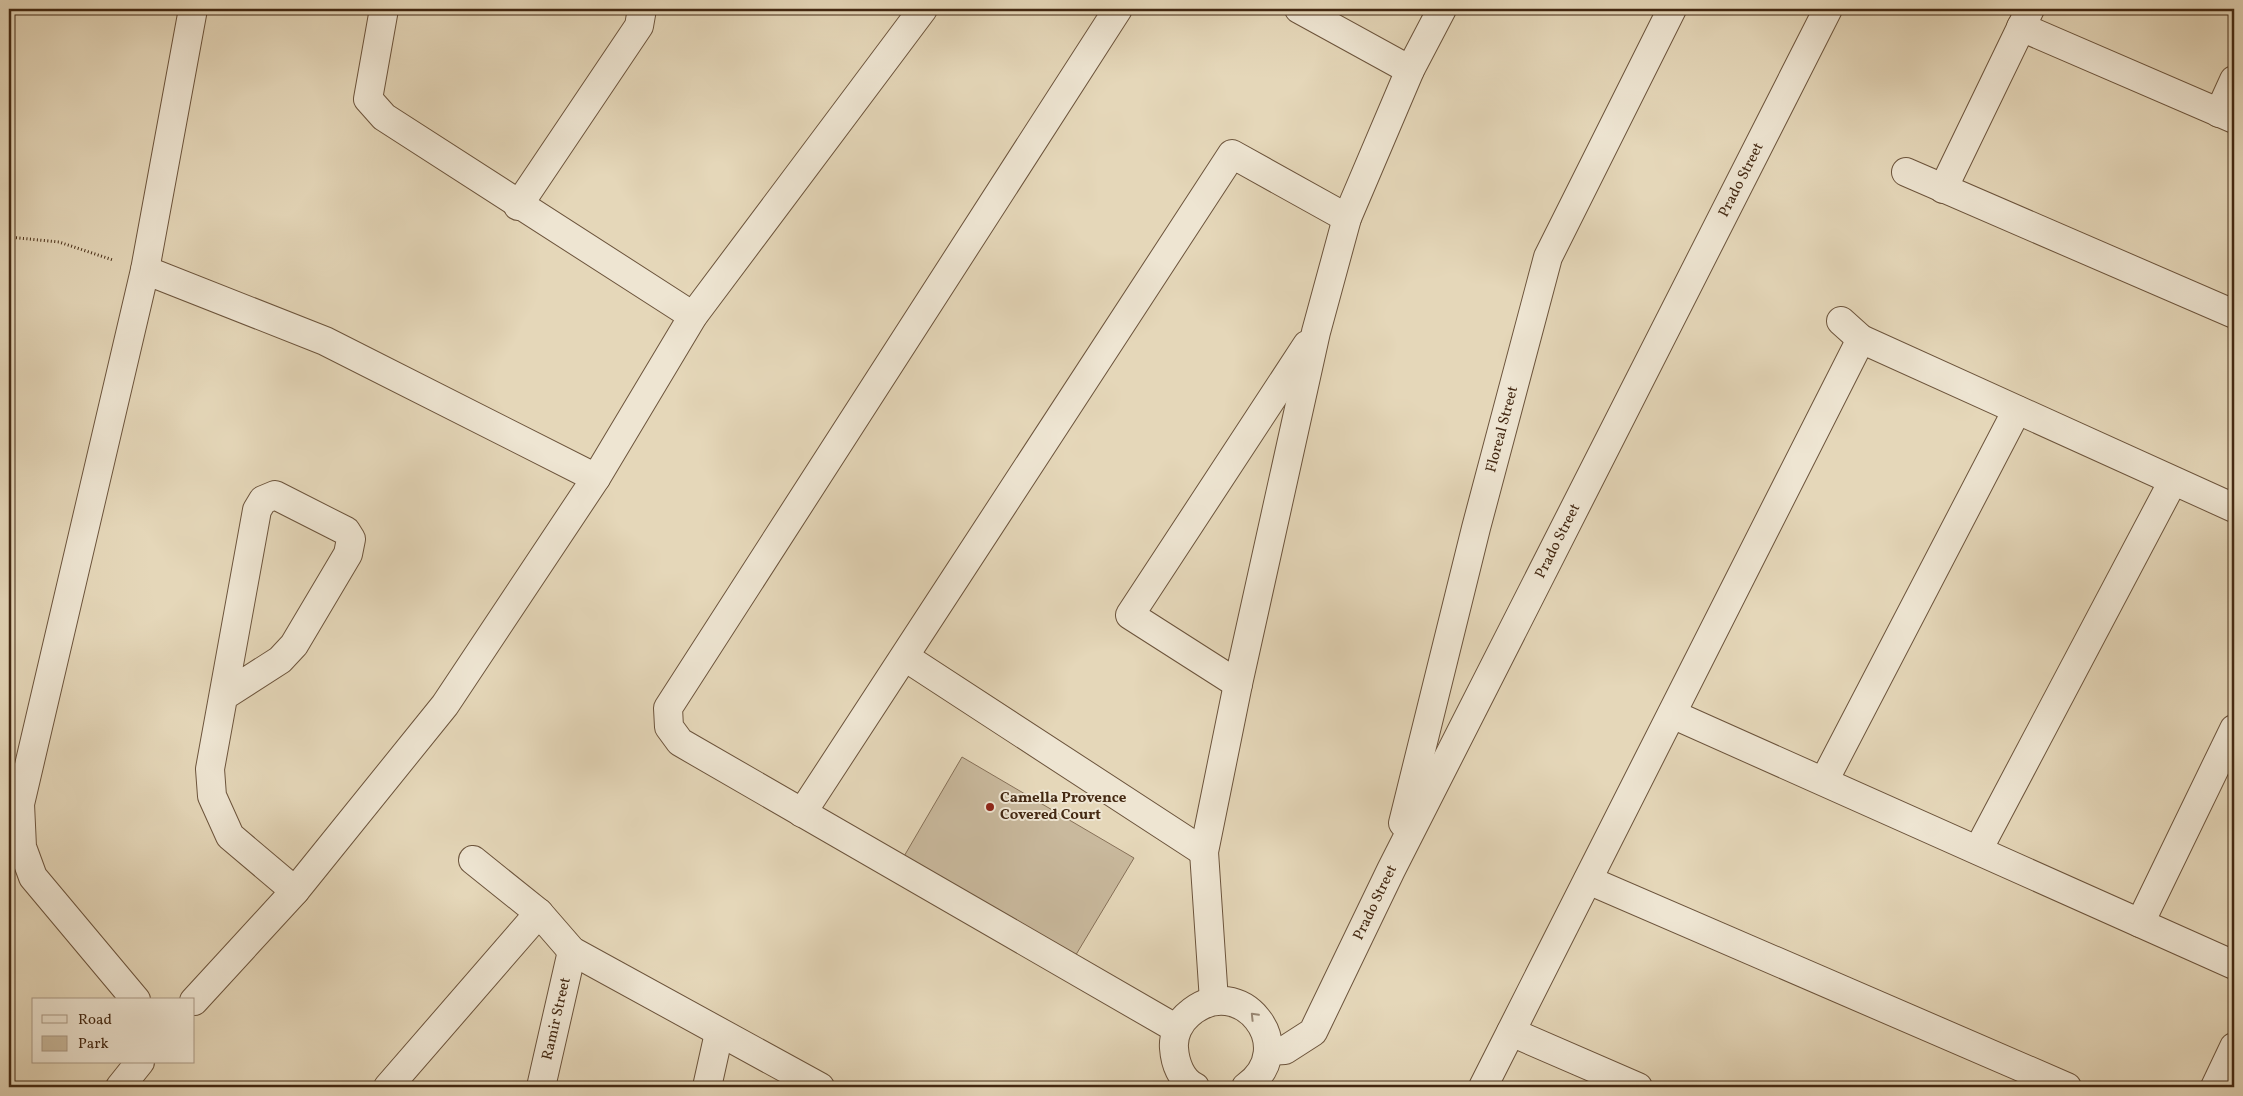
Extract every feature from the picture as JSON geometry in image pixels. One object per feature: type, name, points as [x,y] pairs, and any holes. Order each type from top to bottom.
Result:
[{"type":"street","points":[[134,998],[33,877],[22,846],[14,803],[145,270],[193,9]]},
{"type":"street","points":[[384,9],[368,99],[384,117],[518,206],[693,316]]},
{"type":"street","points":[[518,206],[638,26],[642,9]]},
{"type":"street","points":[[195,1000],[295,891],[445,705],[596,478],[693,316],[923,9]]},
{"type":"street","points":[[1118,9],[668,708],[669,727],[680,742],[1177,1029]]},
{"type":"street","points":[[1299,9],[1410,70]]},
{"type":"street","points":[[1214,1001],[1204,852],[1238,684],[1316,332],[1347,218],[1410,70],[1442,9]]},
{"type":"street","name":"Floreal Street","points":[[1391,870],[1476,528],[1548,257],[1672,9]]},
{"type":"street","name":"Prado Street","points":[[1268,1051],[1285,1050],[1313,1032],[1391,870],[1828,9]]},
{"type":"street","points":[[1944,189],[2025,18],[2227,116],[2234,80]]},
{"type":"street","points":[[802,812],[1232,154],[1347,218]]},
{"type":"street","points":[[1906,172],[2234,314]]},
{"type":"street","points":[[145,270],[325,341],[596,478]]},
{"type":"street","points":[[1841,321],[1861,339],[2234,508]]},
{"type":"street","points":[[1238,684],[1130,615],[1316,332]]},
{"type":"street","points":[[1484,1087],[1861,339]]},
{"type":"street","points":[[1824,781],[2016,410]]},
{"type":"street","points":[[1978,850],[2173,481]]},
{"type":"street","points":[[224,696],[280,660],[294,645],[348,554],[351,539],[346,531],[275,495],[263,500],[257,510],[210,769],[212,796],[230,836],[295,891]]},
{"type":"street","points":[[905,657],[1204,852]]},
{"type":"street","points":[[1672,714],[2234,965]]},
{"type":"street","points":[[2140,923],[2234,729]]},
{"type":"street","points":[[473,860],[539,913],[572,951],[820,1087]]},
{"type":"street","points":[[1588,880],[2066,1087]]},
{"type":"street","points":[[388,1087],[539,913]]},
{"type":"street","name":"Ramir Street","points":[[541,1087],[572,951]]},
{"type":"street","points":[[1195,1087],[1181,1074],[1175,1060],[1174,1044],[1177,1029],[1186,1016],[1199,1006],[1214,1001],[1231,1002],[1246,1008],[1259,1019],[1267,1034],[1268,1051],[1264,1067],[1255,1081],[1246,1087]]},
{"type":"street","points":[[1512,1032],[1638,1087]]},
{"type":"street","points":[[707,1087],[719,1033]]},
{"type":"street","points":[[2215,1087],[2234,1047]]},
{"type":"street","points":[[120,1087],[138,1064]]},
{"type":"path","points":[[9,237],[59,242],[145,270]]},
{"type":"green space","name":"Camella Provence Covered Court","points":[[962,757],[1134,858],[1074,958],[903,858]]},
{"type":"place","name":"Camella Provence Covered Court","points":[[990,807]]}]
